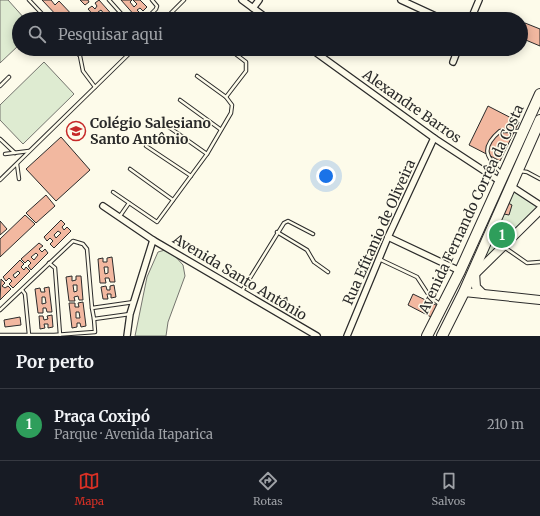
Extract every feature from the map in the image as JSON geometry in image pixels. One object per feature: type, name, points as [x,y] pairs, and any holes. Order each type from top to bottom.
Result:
[{"type":"highway","name":"Avenida Fernando Corrêa da Costa","points":[[427,336],[460,271],[540,94]]},
{"type":"highway","name":"Avenida Fernando Corrêa da Costa","points":[[442,336],[473,274],[540,120]]},
{"type":"street","points":[[242,0],[258,12]]},
{"type":"street","points":[[253,8],[259,0]]},
{"type":"street","points":[[401,0],[427,12]]},
{"type":"street","points":[[474,12],[479,0]]},
{"type":"street","name":"Alexandre Barros","points":[[321,56],[434,138],[502,179]]},
{"type":"street","points":[[453,62],[455,56]]},
{"type":"street","name":"Rua Efitanio de Oliveira","points":[[347,336],[388,237],[434,138]]},
{"type":"street","points":[[510,186],[540,205]]},
{"type":"street","points":[[104,206],[153,240]]},
{"type":"street","points":[[482,294],[476,287],[473,274],[540,210]]},
{"type":"street","points":[[388,237],[460,271]]},
{"type":"street","name":"Avenida Santo Antônio","points":[[127,336],[130,314],[153,240],[316,336]]},
{"type":"street","points":[[464,292],[540,300]]},
{"type":"lane","points":[[29,0],[40,12]]},
{"type":"lane","points":[[109,0],[120,12]]},
{"type":"lane","points":[[152,0],[157,6],[153,12]]},
{"type":"lane","points":[[172,12],[184,0]]},
{"type":"lane","points":[[80,56],[83,71],[95,87]]},
{"type":"lane","points":[[0,180],[127,56]]},
{"type":"lane","points":[[226,97],[246,71],[246,62],[238,56]]},
{"type":"lane","points":[[113,192],[157,222],[207,154],[220,129],[231,113],[232,105],[226,97],[197,76]]},
{"type":"lane","points":[[0,86],[9,77]]},
{"type":"lane","points":[[180,100],[220,129]]},
{"type":"lane","points":[[163,123],[207,154]]},
{"type":"lane","points":[[502,179],[488,160],[486,150],[490,139],[500,130],[523,131]]},
{"type":"lane","points":[[0,139],[15,153]]},
{"type":"lane","points":[[146,146],[191,176]]},
{"type":"lane","points":[[5,154],[29,151]]},
{"type":"lane","points":[[17,164],[19,179]]},
{"type":"lane","points":[[130,169],[173,200]]},
{"type":"lane","points":[[517,171],[527,172],[540,179]]},
{"type":"lane","points":[[119,217],[129,203]]},
{"type":"lane","points":[[241,292],[284,223],[288,221],[313,234]]},
{"type":"lane","points":[[277,232],[307,250],[314,262],[328,272]]},
{"type":"lane","points":[[0,310],[70,243],[76,241],[83,244],[87,249],[95,332],[60,335],[0,334]]},
{"type":"lane","points":[[503,246],[526,263],[540,262]]},
{"type":"lane","points":[[379,259],[417,277],[430,297],[442,305]]},
{"type":"lane","points":[[49,263],[55,268],[60,335]]},
{"type":"lane","points":[[22,290],[25,294],[29,335]]},
{"type":"lane","points":[[92,308],[134,302]]},
{"type":"lane","points":[[94,319],[130,314]]},
{"type":"green space","points":[[0,0],[8,0],[19,12],[12,12],[12,52],[0,63]]},
{"type":"green space","points":[[44,62],[74,94],[23,144],[0,120],[0,105]]},
{"type":"green space","points":[[513,191],[539,207],[482,263]]},
{"type":"green space","points":[[165,250],[174,255],[183,265],[185,276],[168,322],[166,336],[135,336],[147,277],[158,252]]},
{"type":"building","points":[[42,0],[51,0],[55,5],[59,1],[69,12],[53,12]]},
{"type":"building","points":[[80,0],[88,0],[89,2],[85,5]]},
{"type":"building","points":[[99,0],[110,12],[103,12],[101,10],[98,12],[91,12],[88,9],[92,6],[95,9],[97,6],[95,3]]},
{"type":"building","points":[[121,0],[132,0],[130,2],[134,7],[137,4],[133,0],[140,0],[147,7],[143,11],[140,8],[137,10],[139,12],[132,12]]},
{"type":"building","points":[[528,24],[540,29],[540,46],[528,41]]},
{"type":"building","points":[[488,106],[519,122],[500,161],[469,145]]},
{"type":"building","points":[[61,137],[90,170],[56,201],[26,169]]},
{"type":"building","points":[[46,195],[55,206],[36,223],[26,213]]},
{"type":"building","points":[[508,203],[512,205],[509,215],[504,214]]},
{"type":"building","points":[[25,215],[35,224],[0,257],[0,239]]},
{"type":"building","points":[[61,220],[65,224],[62,227],[64,230],[67,227],[71,231],[54,248],[50,244],[53,241],[50,238],[47,241],[44,237]],"holes":[[[58,231],[61,233],[56,238],[54,235]]]},
{"type":"building","points":[[0,221],[7,229],[0,235]]},
{"type":"building","points":[[39,243],[43,246],[39,249],[42,252],[45,249],[48,253],[31,270],[28,266],[31,263],[28,260],[25,263],[21,259]],"holes":[[[36,253],[38,255],[34,260],[31,257]]]},
{"type":"building","points":[[112,257],[115,282],[110,282],[109,278],[105,278],[106,283],[100,283],[98,259],[103,258],[103,262],[107,262],[107,258]],"holes":[[[104,267],[108,267],[108,273],[105,274]]]},
{"type":"building","points":[[20,260],[24,264],[21,267],[24,270],[26,267],[30,271],[13,288],[9,284],[12,281],[9,278],[6,281],[3,277]],"holes":[[[18,271],[20,273],[15,278],[13,275]]]},
{"type":"building","points":[[72,276],[72,281],[76,280],[76,276],[81,276],[83,300],[79,300],[78,296],[74,297],[75,301],[69,301],[66,277]],"holes":[[[73,285],[77,285],[77,291],[74,292]]]},
{"type":"building","points":[[1,279],[5,283],[2,286],[5,288],[8,286],[11,289],[0,300]]},
{"type":"building","points":[[114,285],[116,297],[111,298],[111,294],[107,294],[108,299],[103,299],[101,287],[106,286],[107,290],[110,290],[110,286]]},
{"type":"building","points":[[49,287],[52,312],[47,312],[46,308],[43,308],[43,313],[38,313],[35,289],[40,288],[41,292],[45,292],[44,288]],"holes":[[[42,297],[45,297],[46,303],[42,304]]]},
{"type":"building","points":[[413,294],[438,306],[433,318],[408,305]]},
{"type":"building","points":[[83,302],[86,326],[81,327],[80,323],[77,323],[77,327],[72,328],[69,303],[75,303],[75,307],[79,307],[78,303]],"holes":[[[76,312],[79,312],[80,318],[76,318]]]},
{"type":"building","points":[[52,315],[53,327],[48,328],[48,324],[44,324],[45,328],[40,329],[39,316],[43,316],[44,320],[48,319],[47,316]]},
{"type":"building","points":[[20,317],[21,325],[5,327],[4,320]]},
{"type":"place","name":"Colégio Salesiano Santo Antônio","points":[[76,131]]},
{"type":"place","name":"Praça Coxipó","points":[[502,235]]}]
